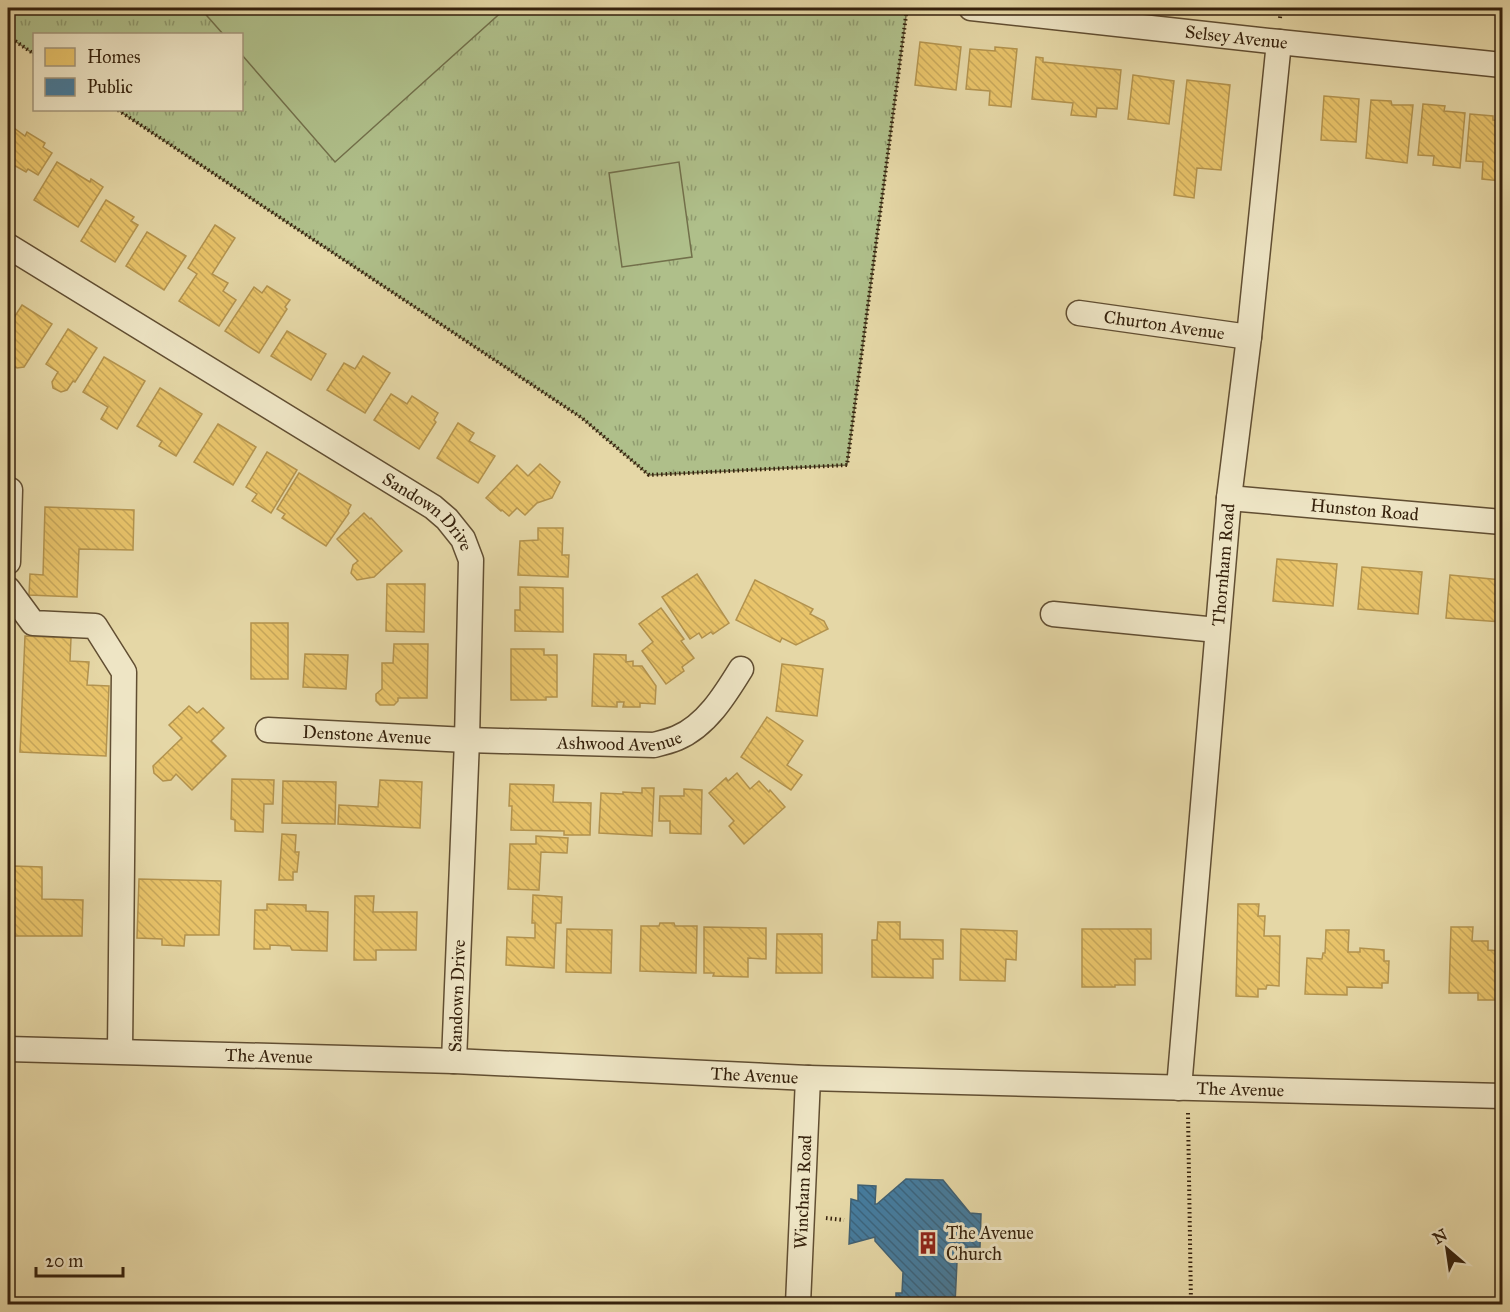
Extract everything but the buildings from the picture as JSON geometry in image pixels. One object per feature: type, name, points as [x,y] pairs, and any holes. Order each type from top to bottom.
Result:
[{"type":"street","name":"Selsey Avenue","points":[[971,8],[1503,65]]},
{"type":"street","name":"Thornham Road","points":[[1179,1088],[1229,498],[1279,42]]},
{"type":"street","name":"Sandown Drive","points":[[8,246],[433,507],[447,519],[463,539],[471,560],[467,740],[454,1061]]},
{"type":"street","name":"Churton Avenue","points":[[1079,313],[1248,337]]},
{"type":"street","points":[[8,562],[10,490]]},
{"type":"street","name":"Hunston Road","points":[[1229,498],[1503,522]]},
{"type":"street","points":[[8,589],[33,622],[95,626],[124,672],[120,1051]]},
{"type":"street","points":[[1053,614],[1218,630]]},
{"type":"street","name":"Ashwood Avenue","points":[[467,740],[654,745],[679,737],[698,724],[721,701],[741,669]]},
{"type":"street","name":"Denstone Avenue","points":[[268,730],[467,740]]},
{"type":"street","name":"The Avenue","points":[[8,1049],[454,1061],[808,1078],[1503,1096]]},
{"type":"street","name":"Wincham Road","points":[[798,1305],[808,1078]]},
{"type":"path","points":[[120,111],[582,418],[649,475],[847,465],[907,8]]},
{"type":"path","points":[[8,36],[33,53]]},
{"type":"path","points":[[1179,1088],[1188,1106],[1191,1305]]},
{"type":"green space","points":[[8,8],[907,8],[847,465],[649,475],[582,418],[120,111],[243,111],[243,33],[33,33],[33,53],[8,36]]},
{"type":"green space","points":[[200,8],[506,8],[335,162],[243,56],[243,33],[222,33]]},
{"type":"green space","points":[[679,162],[692,257],[622,267],[609,173]]},
{"type":"place","name":"The Avenue Church","points":[[928,1243]]}]
